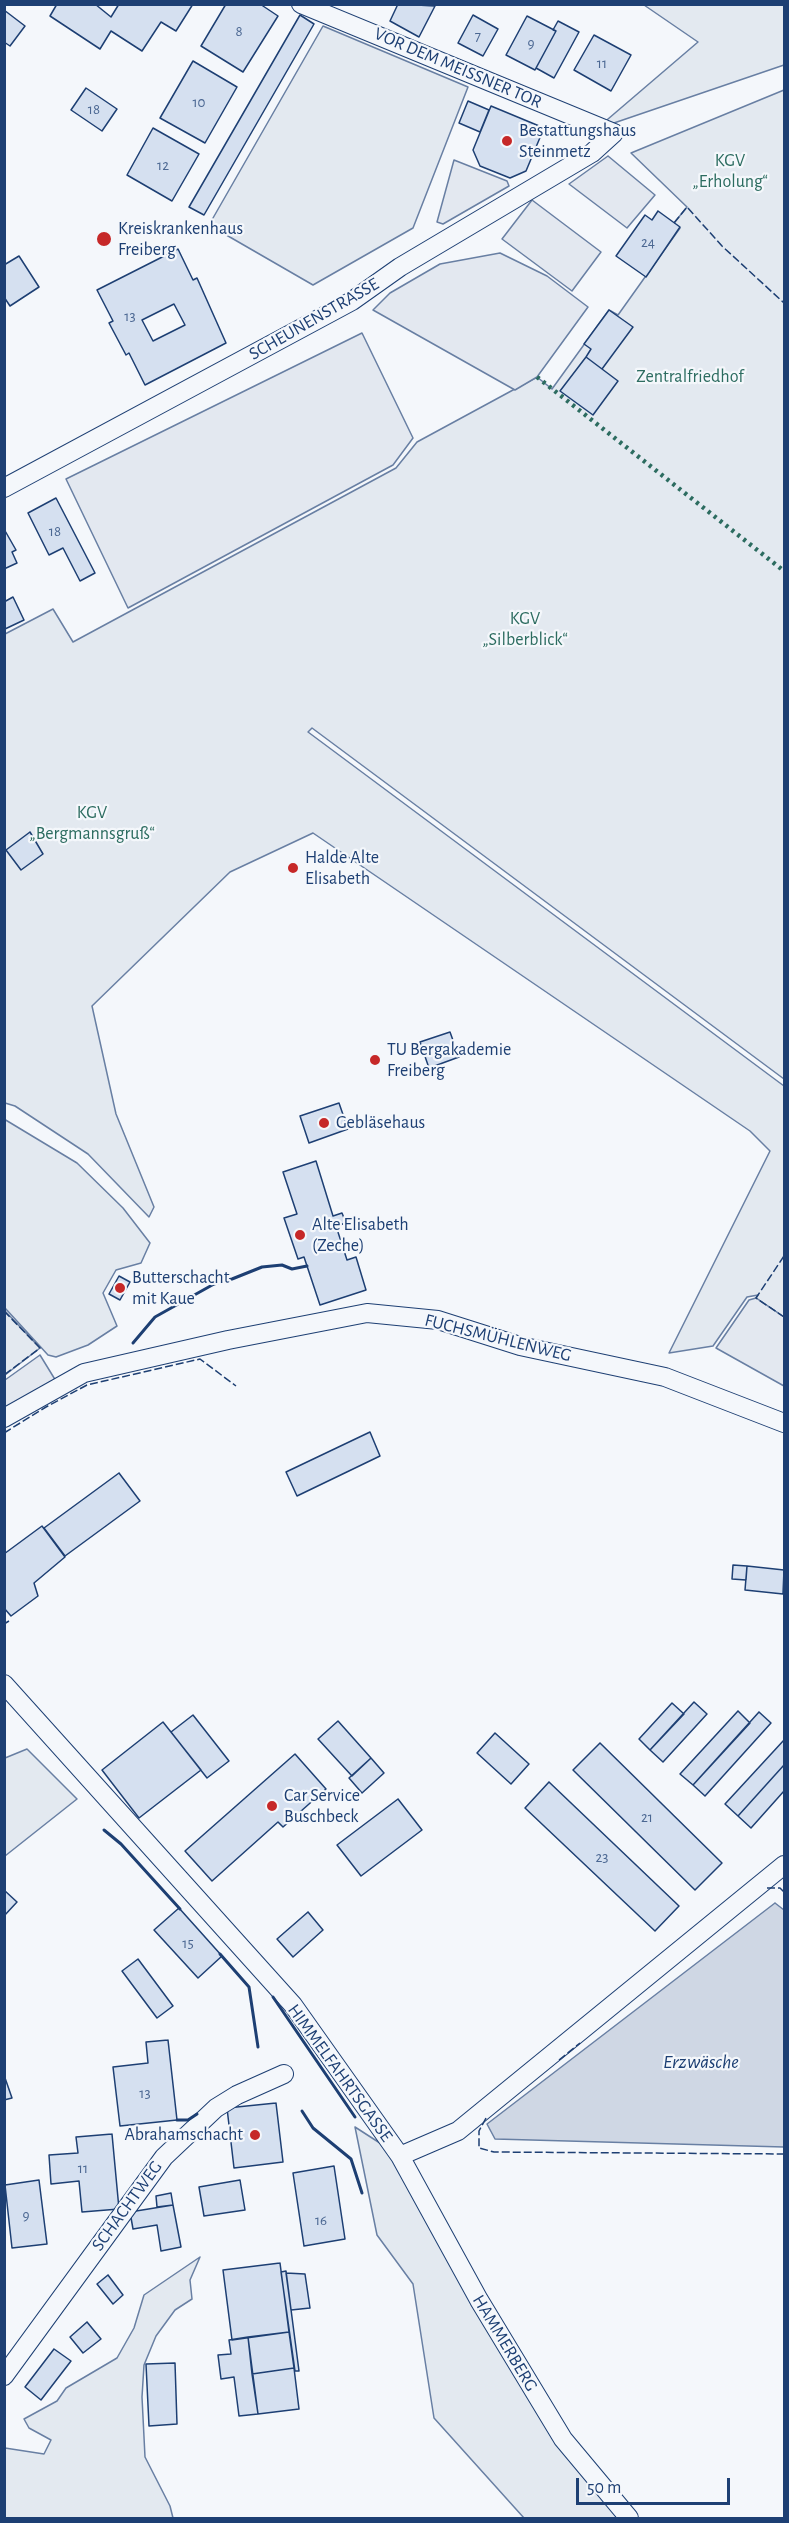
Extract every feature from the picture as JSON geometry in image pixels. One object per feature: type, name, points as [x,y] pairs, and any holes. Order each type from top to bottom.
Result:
[{"type":"street","name":"VOR DEM MEISSNER TOR","points":[[301,4],[615,133]]},
{"type":"street","name":"SCHEUNENSTRASSE","points":[[4,488],[352,301],[400,267],[592,153],[615,133]]},
{"type":"street","name":"FUCHSMÜHLENWEG","points":[[4,1418],[84,1373],[228,1340],[367,1312],[438,1320],[520,1346],[665,1377],[784,1423]]},
{"type":"street","name":"HIMMELFAHRTSGASSE","points":[[4,1684],[293,2005],[400,2156],[458,2131],[784,1865]]},
{"type":"street","name":"SCHACHTWEG","points":[[4,2376],[164,2157],[216,2108],[237,2095],[284,2074]]},
{"type":"street","name":"HAMMERBERG","points":[[400,2156],[479,2300],[563,2439],[629,2518]]},
{"type":"green space","points":[[644,5],[784,5],[784,65],[611,124],[601,125],[698,42]]},
{"type":"green space","points":[[323,26],[468,87],[413,228],[313,285],[209,225]]},
{"type":"green space","points":[[784,90],[784,1079],[312,728],[308,732],[784,1086],[784,1317],[756,1298],[758,1295],[747,1297],[713,1346],[669,1353],[770,1151],[750,1131],[313,833],[230,872],[92,1006],[116,1114],[154,1207],[149,1217],[88,1154],[15,1106],[5,1103],[5,634],[53,609],[73,642],[396,468],[417,442],[537,377],[552,389],[609,310],[618,315],[680,228],[674,223],[687,207],[631,153]]},
{"type":"green space","points":[[4,1119],[77,1163],[123,1208],[150,1243],[141,1263],[116,1270],[103,1293],[117,1326],[88,1345],[56,1357],[48,1355],[5,1308]]},
{"type":"green space","points":[[5,1311],[40,1348],[5,1375]]},
{"type":"green space","points":[[27,1749],[77,1799],[5,1856],[5,1758]]},
{"type":"green space","points":[[355,2127],[400,2156],[563,2439],[629,2518],[524,2518],[434,2418],[413,2284],[377,2235]]},
{"type":"green space","points":[[200,2257],[190,2280],[192,2299],[175,2310],[156,2336],[144,2365],[142,2397],[145,2457],[170,2506],[173,2518],[5,2518],[5,2448],[44,2454],[51,2440],[29,2428],[24,2419],[57,2401],[66,2388],[117,2358],[134,2328],[144,2295]]},
{"type":"shaded area","points":[[608,156],[655,195],[627,228],[569,184]]},
{"type":"shaded area","points":[[454,160],[507,181],[509,186],[443,224],[437,222]]},
{"type":"shaded area","points":[[532,200],[601,252],[572,291],[502,239]]},
{"type":"shaded area","points":[[500,253],[547,276],[588,307],[537,377],[515,390],[373,310],[390,293],[440,264]]},
{"type":"shaded area","points":[[362,333],[413,438],[393,465],[128,608],[66,479]]},
{"type":"shaded area","points":[[756,1298],[784,1317],[784,1386],[716,1348],[749,1300]]},
{"type":"shaded area","points":[[40,1355],[59,1386],[5,1418],[5,1380]]},
{"type":"water","name":"Erzwäsche","points":[[775,1903],[784,1910],[784,2147],[495,2139],[487,2124]]},
{"type":"building","points":[[57,4],[95,4],[111,17],[119,4],[193,4],[176,31],[161,22],[142,51],[111,31],[100,49],[50,16]]},
{"type":"building","points":[[226,4],[260,4],[278,16],[243,72],[201,46]]},
{"type":"building","points":[[398,4],[435,6],[419,37],[390,21]]},
{"type":"building","points":[[4,10],[25,26],[10,46],[4,42]]},
{"type":"building","points":[[300,15],[314,24],[204,215],[189,207]]},
{"type":"building","points":[[473,15],[498,29],[483,56],[458,43]]},
{"type":"building","points":[[527,16],[556,31],[535,70],[506,55]]},
{"type":"building","points":[[558,21],[579,32],[554,78],[536,68],[556,31],[553,30]]},
{"type":"building","points":[[594,35],[631,55],[611,91],[574,70]]},
{"type":"building","points":[[193,61],[237,87],[205,143],[160,118]]},
{"type":"building","points":[[86,88],[117,109],[102,131],[71,110]]},
{"type":"building","points":[[468,101],[489,110],[480,132],[459,123]]},
{"type":"building","name":"Bestattungshaus Steinmetz","points":[[491,106],[544,128],[526,171],[510,178],[480,166],[473,150]]},
{"type":"building","points":[[153,128],[199,154],[172,201],[127,175]]},
{"type":"building","points":[[658,211],[680,227],[646,277],[616,256],[645,215],[652,220]]},
{"type":"building","points":[[178,249],[193,280],[197,278],[226,343],[145,385],[129,353],[126,355],[109,323],[113,321],[97,290]],"holes":[[[174,304],[185,325],[153,341],[142,320]]]},
{"type":"building","points":[[19,256],[39,287],[10,306],[4,297],[4,265]]},
{"type":"building","points":[[609,310],[633,327],[602,369],[586,357],[591,349],[584,344]]},
{"type":"building","points":[[586,357],[618,381],[593,415],[560,391]]},
{"type":"building","points":[[56,498],[95,573],[80,581],[63,548],[49,555],[28,513]]},
{"type":"building","points":[[4,529],[16,550],[12,552],[17,563],[4,569]]},
{"type":"building","points":[[13,597],[24,620],[5,629],[4,602]]},
{"type":"building","points":[[30,832],[43,854],[21,870],[6,850]]},
{"type":"building","points":[[450,1032],[459,1057],[429,1068],[420,1042]]},
{"type":"building","name":"Gebläsehaus","points":[[339,1103],[348,1129],[309,1143],[300,1116]]},
{"type":"building","points":[[316,1161],[333,1216],[342,1213],[346,1223],[336,1226],[347,1260],[356,1257],[366,1290],[320,1305],[304,1257],[298,1259],[284,1218],[297,1214],[283,1172]]},
{"type":"building","name":"Butterschacht mit Kaue","points":[[119,1276],[130,1282],[120,1300],[109,1294]]},
{"type":"building","points":[[370,1432],[380,1456],[297,1496],[286,1472]]},
{"type":"building","points":[[119,1473],[140,1501],[65,1556],[44,1528]]},
{"type":"building","points":[[42,1526],[65,1557],[34,1583],[38,1596],[11,1616],[4,1608],[4,1554]]},
{"type":"building","points":[[733,1565],[747,1566],[746,1580],[732,1579]]},
{"type":"building","points":[[747,1566],[784,1570],[783,1594],[745,1590]]},
{"type":"building","points":[[694,1702],[707,1714],[663,1762],[650,1750]]},
{"type":"building","points":[[672,1703],[684,1714],[650,1750],[639,1739]]},
{"type":"building","points":[[738,1711],[750,1723],[693,1785],[680,1774]]},
{"type":"building","points":[[759,1712],[771,1723],[705,1796],[693,1785]]},
{"type":"building","points":[[193,1715],[229,1761],[207,1778],[171,1732]]},
{"type":"building","points":[[338,1721],[371,1758],[352,1776],[318,1739]]},
{"type":"building","points":[[163,1722],[201,1770],[139,1818],[102,1770]]},
{"type":"building","points":[[495,1733],[529,1764],[511,1784],[477,1753]]},
{"type":"building","points":[[784,1740],[784,1765],[738,1816],[725,1804]]},
{"type":"building","points":[[600,1743],[722,1863],[695,1890],[573,1770]]},
{"type":"building","name":"Car Service Buschbeck","points":[[295,1754],[326,1789],[283,1827],[278,1822],[212,1881],[185,1851]]},
{"type":"building","points":[[371,1758],[384,1773],[362,1793],[349,1778]]},
{"type":"building","points":[[784,1765],[784,1791],[751,1828],[738,1816]]},
{"type":"building","points":[[549,1782],[679,1906],[655,1931],[525,1808]]},
{"type":"building","points":[[398,1799],[422,1830],[361,1876],[337,1845]]},
{"type":"building","points":[[4,1890],[17,1902],[4,1916]]},
{"type":"building","points":[[179,1908],[222,1956],[198,1978],[154,1930]]},
{"type":"building","points":[[308,1912],[323,1930],[293,1957],[277,1939]]},
{"type":"building","points":[[138,1959],[173,2006],[157,2018],[122,1971]]},
{"type":"building","points":[[168,2040],[177,2120],[120,2126],[113,2067],[148,2063],[146,2042]]},
{"type":"building","points":[[4,2075],[12,2098],[4,2100]]},
{"type":"building","name":"Abrahamschacht","points":[[276,2103],[283,2162],[234,2168],[227,2108]]},
{"type":"building","points":[[112,2134],[119,2209],[82,2212],[79,2181],[51,2184],[49,2155],[78,2153],[76,2137]]},
{"type":"building","points":[[334,2166],[345,2239],[304,2246],[293,2173]]},
{"type":"building","points":[[39,2180],[47,2244],[12,2248],[5,2185]]},
{"type":"building","points":[[240,2180],[245,2210],[204,2216],[199,2187]]},
{"type":"building","points":[[171,2193],[173,2205],[157,2207],[156,2196]]},
{"type":"building","points":[[173,2205],[181,2247],[161,2251],[157,2225],[133,2229],[130,2212]]},
{"type":"building","points":[[280,2263],[289,2332],[232,2340],[223,2270]]},
{"type":"building","points":[[286,2271],[299,2371],[295,2371],[281,2272]]},
{"type":"building","points":[[286,2273],[305,2274],[310,2308],[291,2310]]},
{"type":"building","points":[[108,2275],[123,2295],[113,2304],[97,2284]]},
{"type":"building","points":[[87,2322],[101,2339],[83,2353],[70,2337]]},
{"type":"building","points":[[289,2332],[294,2368],[252,2374],[248,2337]]},
{"type":"building","points":[[248,2337],[258,2414],[239,2416],[234,2377],[221,2379],[218,2355],[231,2354],[229,2340]]},
{"type":"building","points":[[54,2349],[71,2361],[41,2400],[25,2387]]},
{"type":"building","points":[[175,2363],[177,2424],[149,2426],[146,2364]]},
{"type":"building","points":[[294,2368],[299,2409],[258,2414],[252,2374]]},
{"type":"hedge","points":[[537,377],[784,571]]},
{"type":"fence","points":[[674,223],[687,207],[722,246],[784,303]]},
{"type":"fence","points":[[784,1256],[756,1298],[784,1317]]},
{"type":"fence","points":[[4,1311],[40,1348],[4,1375]]},
{"type":"fence","points":[[4,1433],[87,1385],[200,1359],[236,1386]]},
{"type":"fence","points":[[4,1624],[9,1621]]},
{"type":"fence","points":[[767,1888],[780,1888],[784,1892]]},
{"type":"fence","points":[[559,2060],[580,2043]]},
{"type":"fence","points":[[486,2118],[479,2131],[479,2148],[494,2152],[784,2154]]},
{"type":"wall","points":[[133,1343],[155,1317],[214,1284],[262,1267],[282,1265],[292,1269],[307,1266]]},
{"type":"wall","points":[[104,1830],[121,1844],[180,1909]]},
{"type":"wall","points":[[220,1954],[249,1987],[258,2047]]},
{"type":"wall","points":[[273,1997],[355,2117]]},
{"type":"wall","points":[[302,2111],[313,2128],[351,2159],[362,2193]]},
{"type":"wall","points":[[177,2120],[188,2120],[197,2114]]},
{"type":"place","name":"Bestattungshaus Steinmetz","points":[[507,141]]},
{"type":"place","name":"Kreiskrankenhaus Freiberg","points":[[104,239]]},
{"type":"place","name":"Halde Alte Elisabeth","points":[[293,868]]},
{"type":"place","name":"TU Bergakademie Freiberg","points":[[375,1060]]},
{"type":"place","name":"Gebläsehaus","points":[[324,1123]]},
{"type":"place","name":"Alte Elisabeth (Zeche)","points":[[300,1235]]},
{"type":"place","name":"Butterschacht mit Kaue","points":[[120,1288]]},
{"type":"place","name":"Car Service Buschbeck","points":[[272,1806]]},
{"type":"place","name":"Abrahamschacht","points":[[255,2135]]},
{"type":"park label","name":"KGV „Erholung“","points":[[730,171]]},
{"type":"park label","name":"Zentralfriedhof","points":[[690,377]]},
{"type":"park label","name":"KGV „Silberblick“","points":[[525,629]]},
{"type":"park label","name":"KGV „Bergmannsgruß“","points":[[92,823]]}]
